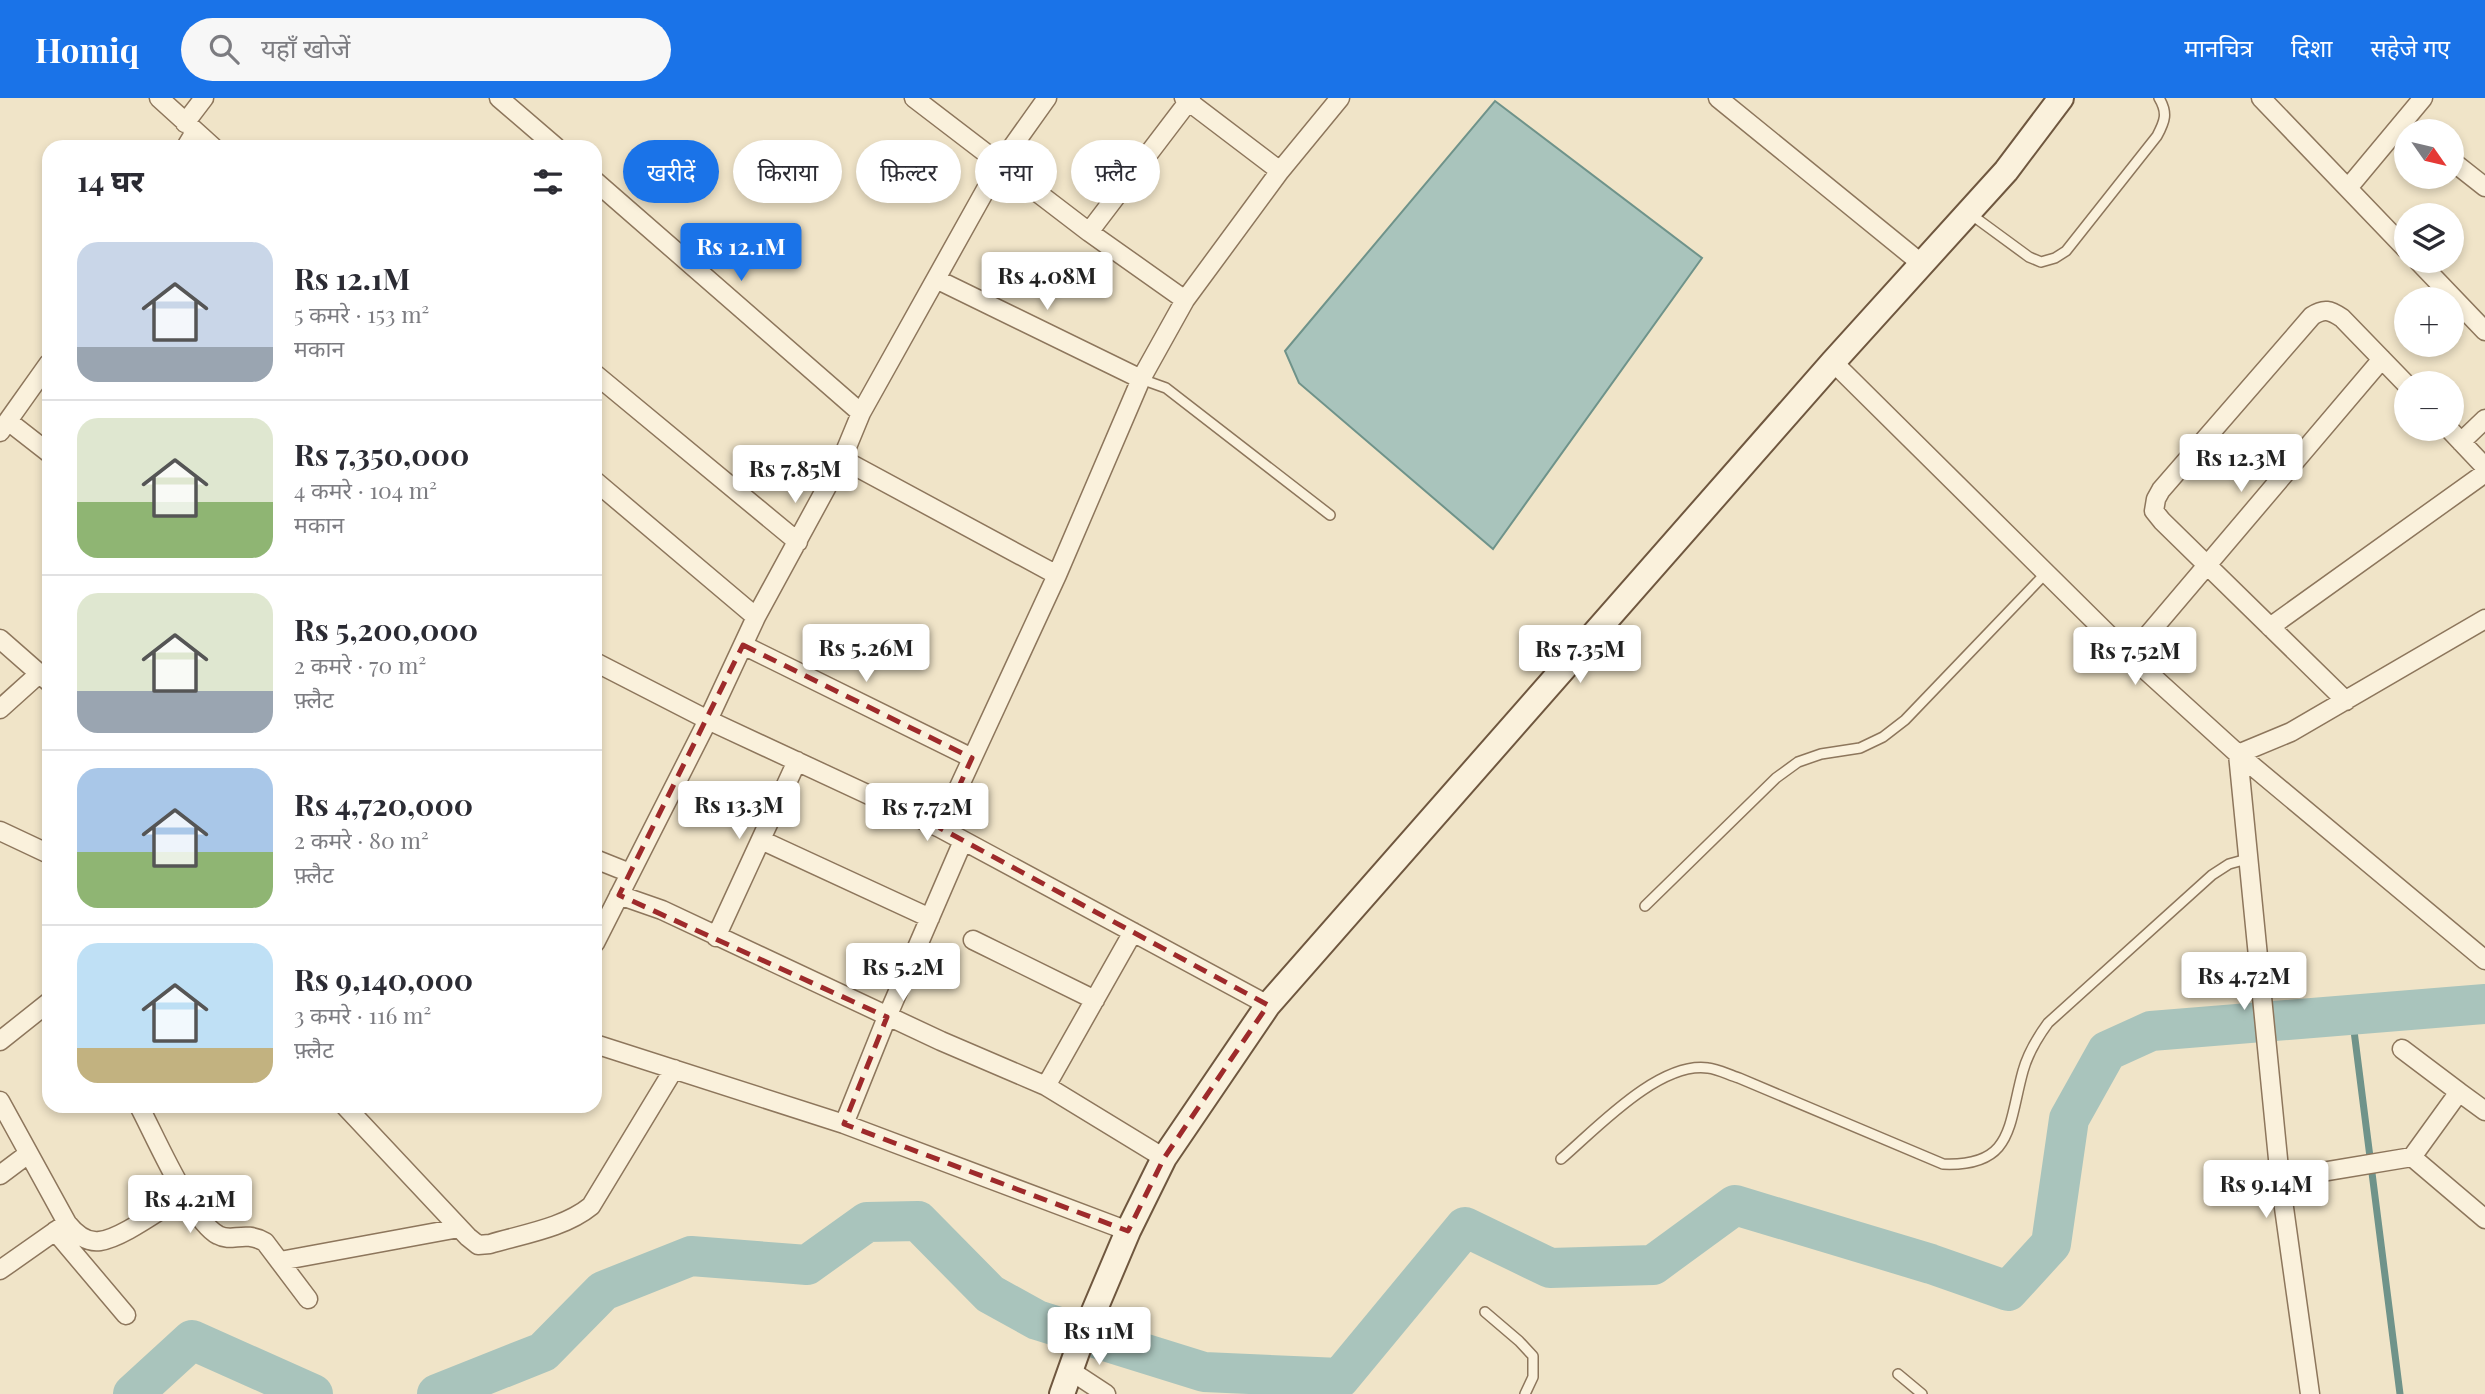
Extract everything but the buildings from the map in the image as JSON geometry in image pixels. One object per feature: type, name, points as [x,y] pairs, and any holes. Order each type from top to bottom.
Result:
[{"type":"main road","points":[[1070,1372],[1128,1231],[1164,1158],[1268,1005],[1833,362],[2006,170],[2061,98]]},
{"type":"street","points":[[159,98],[189,134],[204,98]]},
{"type":"street","points":[[499,98],[548,140]]},
{"type":"street","points":[[914,98],[975,145]]},
{"type":"street","points":[[1017,140],[1047,98]]},
{"type":"street","points":[[940,828],[1057,575],[1141,379],[1185,299],[1280,171],[1340,98]]},
{"type":"street","points":[[1718,98],[1922,264]]},
{"type":"street","points":[[2261,98],[2394,236]]},
{"type":"street","points":[[2412,119],[2423,98]]},
{"type":"street","points":[[1089,232],[1188,99],[1280,171]]},
{"type":"street","points":[[2348,188],[2394,141]]},
{"type":"street","points":[[2464,169],[2483,182]]},
{"type":"street","points":[[602,187],[861,413]]},
{"type":"street","points":[[602,929],[708,720],[756,617],[842,459],[861,413],[978,203]]},
{"type":"street","points":[[1051,203],[1185,299]]},
{"type":"street","points":[[2429,273],[2485,331]]},
{"type":"street","points":[[936,279],[1141,379]]},
{"type":"street","points":[[2346,701],[2206,566],[2154,511],[2155,499],[2312,316],[2320,311],[2331,310],[2342,318],[2394,372]]},
{"type":"street","points":[[2130,656],[2382,359]]},
{"type":"street","points":[[1833,362],[2130,656],[2238,754],[2485,960]]},
{"type":"street","points":[[42,373],[4,426],[42,449]]},
{"type":"street","points":[[602,380],[798,542]]},
{"type":"street","points":[[2464,430],[2485,419]]},
{"type":"street","points":[[2461,441],[2485,467]]},
{"type":"street","points":[[842,459],[1057,575]]},
{"type":"street","points":[[2270,627],[2485,473]]},
{"type":"street","points":[[602,487],[756,617]]},
{"type":"street","points":[[2238,754],[2291,732],[2485,619]]},
{"type":"street","points":[[0,639],[42,675]]},
{"type":"street","points":[[743,645],[972,758]]},
{"type":"street","points":[[602,666],[708,720],[940,828],[1268,1005]]},
{"type":"street","points":[[0,709],[42,680]]},
{"type":"street","points":[[2238,754],[2280,1179],[2309,1394]]},
{"type":"street","points":[[716,937],[797,761]]},
{"type":"street","points":[[0,831],[42,851]]},
{"type":"street","points":[[761,840],[930,918]]},
{"type":"street","points":[[844,1124],[887,1017],[964,841]]},
{"type":"street","points":[[602,862],[630,873]]},
{"type":"street","points":[[619,895],[662,910],[887,1017],[1046,1086],[1164,1158]]},
{"type":"street","points":[[1046,1086],[1133,932]]},
{"type":"street","points":[[973,940],[1095,1000]]},
{"type":"street","points":[[0,1041],[42,1008]]},
{"type":"street","points":[[602,1046],[844,1124],[1128,1231]]},
{"type":"street","points":[[2402,1049],[2485,1111]]},
{"type":"street","points":[[352,1113],[460,1228],[478,1245],[490,1244],[566,1222],[591,1206],[674,1069]]},
{"type":"street","points":[[2280,1179],[2403,1159],[2459,1093]]},
{"type":"street","points":[[0,1101],[28,1154],[61,1227],[126,1315]]},
{"type":"street","points":[[143,1113],[184,1195],[210,1230],[220,1237],[244,1235],[265,1241],[308,1299]]},
{"type":"street","points":[[0,1175],[28,1154]]},
{"type":"street","points":[[2403,1159],[2485,1219]]},
{"type":"street","points":[[61,1227],[85,1239],[98,1241],[116,1236],[184,1195]]},
{"type":"street","points":[[0,1270],[61,1227]]},
{"type":"street","points":[[280,1261],[460,1228]]},
{"type":"street","points":[[1070,1372],[1106,1394]]},
{"type":"lane","points":[[1968,212],[2029,257],[2040,262],[2056,258],[2066,251],[2157,136],[2166,119],[2159,98]]},
{"type":"lane","points":[[1141,379],[1167,388],[1330,515]]},
{"type":"lane","points":[[1645,906],[1776,778],[1798,762],[1821,754],[1860,748],[1883,737],[1905,720],[2046,573]]},
{"type":"lane","points":[[1561,1159],[1635,1094],[1674,1072],[1707,1068],[1739,1078],[1943,1164],[1966,1165],[1989,1156],[2004,1142],[2024,1069],[2033,1045],[2048,1023],[2211,875],[2229,864],[2247,859]]},
{"type":"lane","points":[[1485,1312],[1519,1340],[1533,1356],[1533,1377],[1525,1394]]},
{"type":"lane","points":[[1898,1374],[1922,1394]]},
{"type":"highlighted area","points":[[743,645],[972,758],[940,828],[1268,1005],[1164,1158],[1128,1231],[844,1124],[887,1017],[619,895]]},
{"type":"water","points":[[1495,101],[1702,258],[1493,549],[1299,383],[1285,351]]},
{"type":"waterway","points":[[437,1394],[543,1352],[603,1291],[691,1256],[807,1265],[867,1222],[918,1221],[990,1294],[1037,1320],[1204,1372],[1340,1378],[1465,1227],[1550,1268],[1653,1265],[1735,1205],[1931,1264],[2008,1291],[2051,1244],[2069,1119],[2107,1051],[2151,1031],[2485,1004]]},
{"type":"waterway","points":[[2352,1015],[2400,1394]]},
{"type":"waterway","points":[[133,1394],[192,1340],[313,1394]]}]
